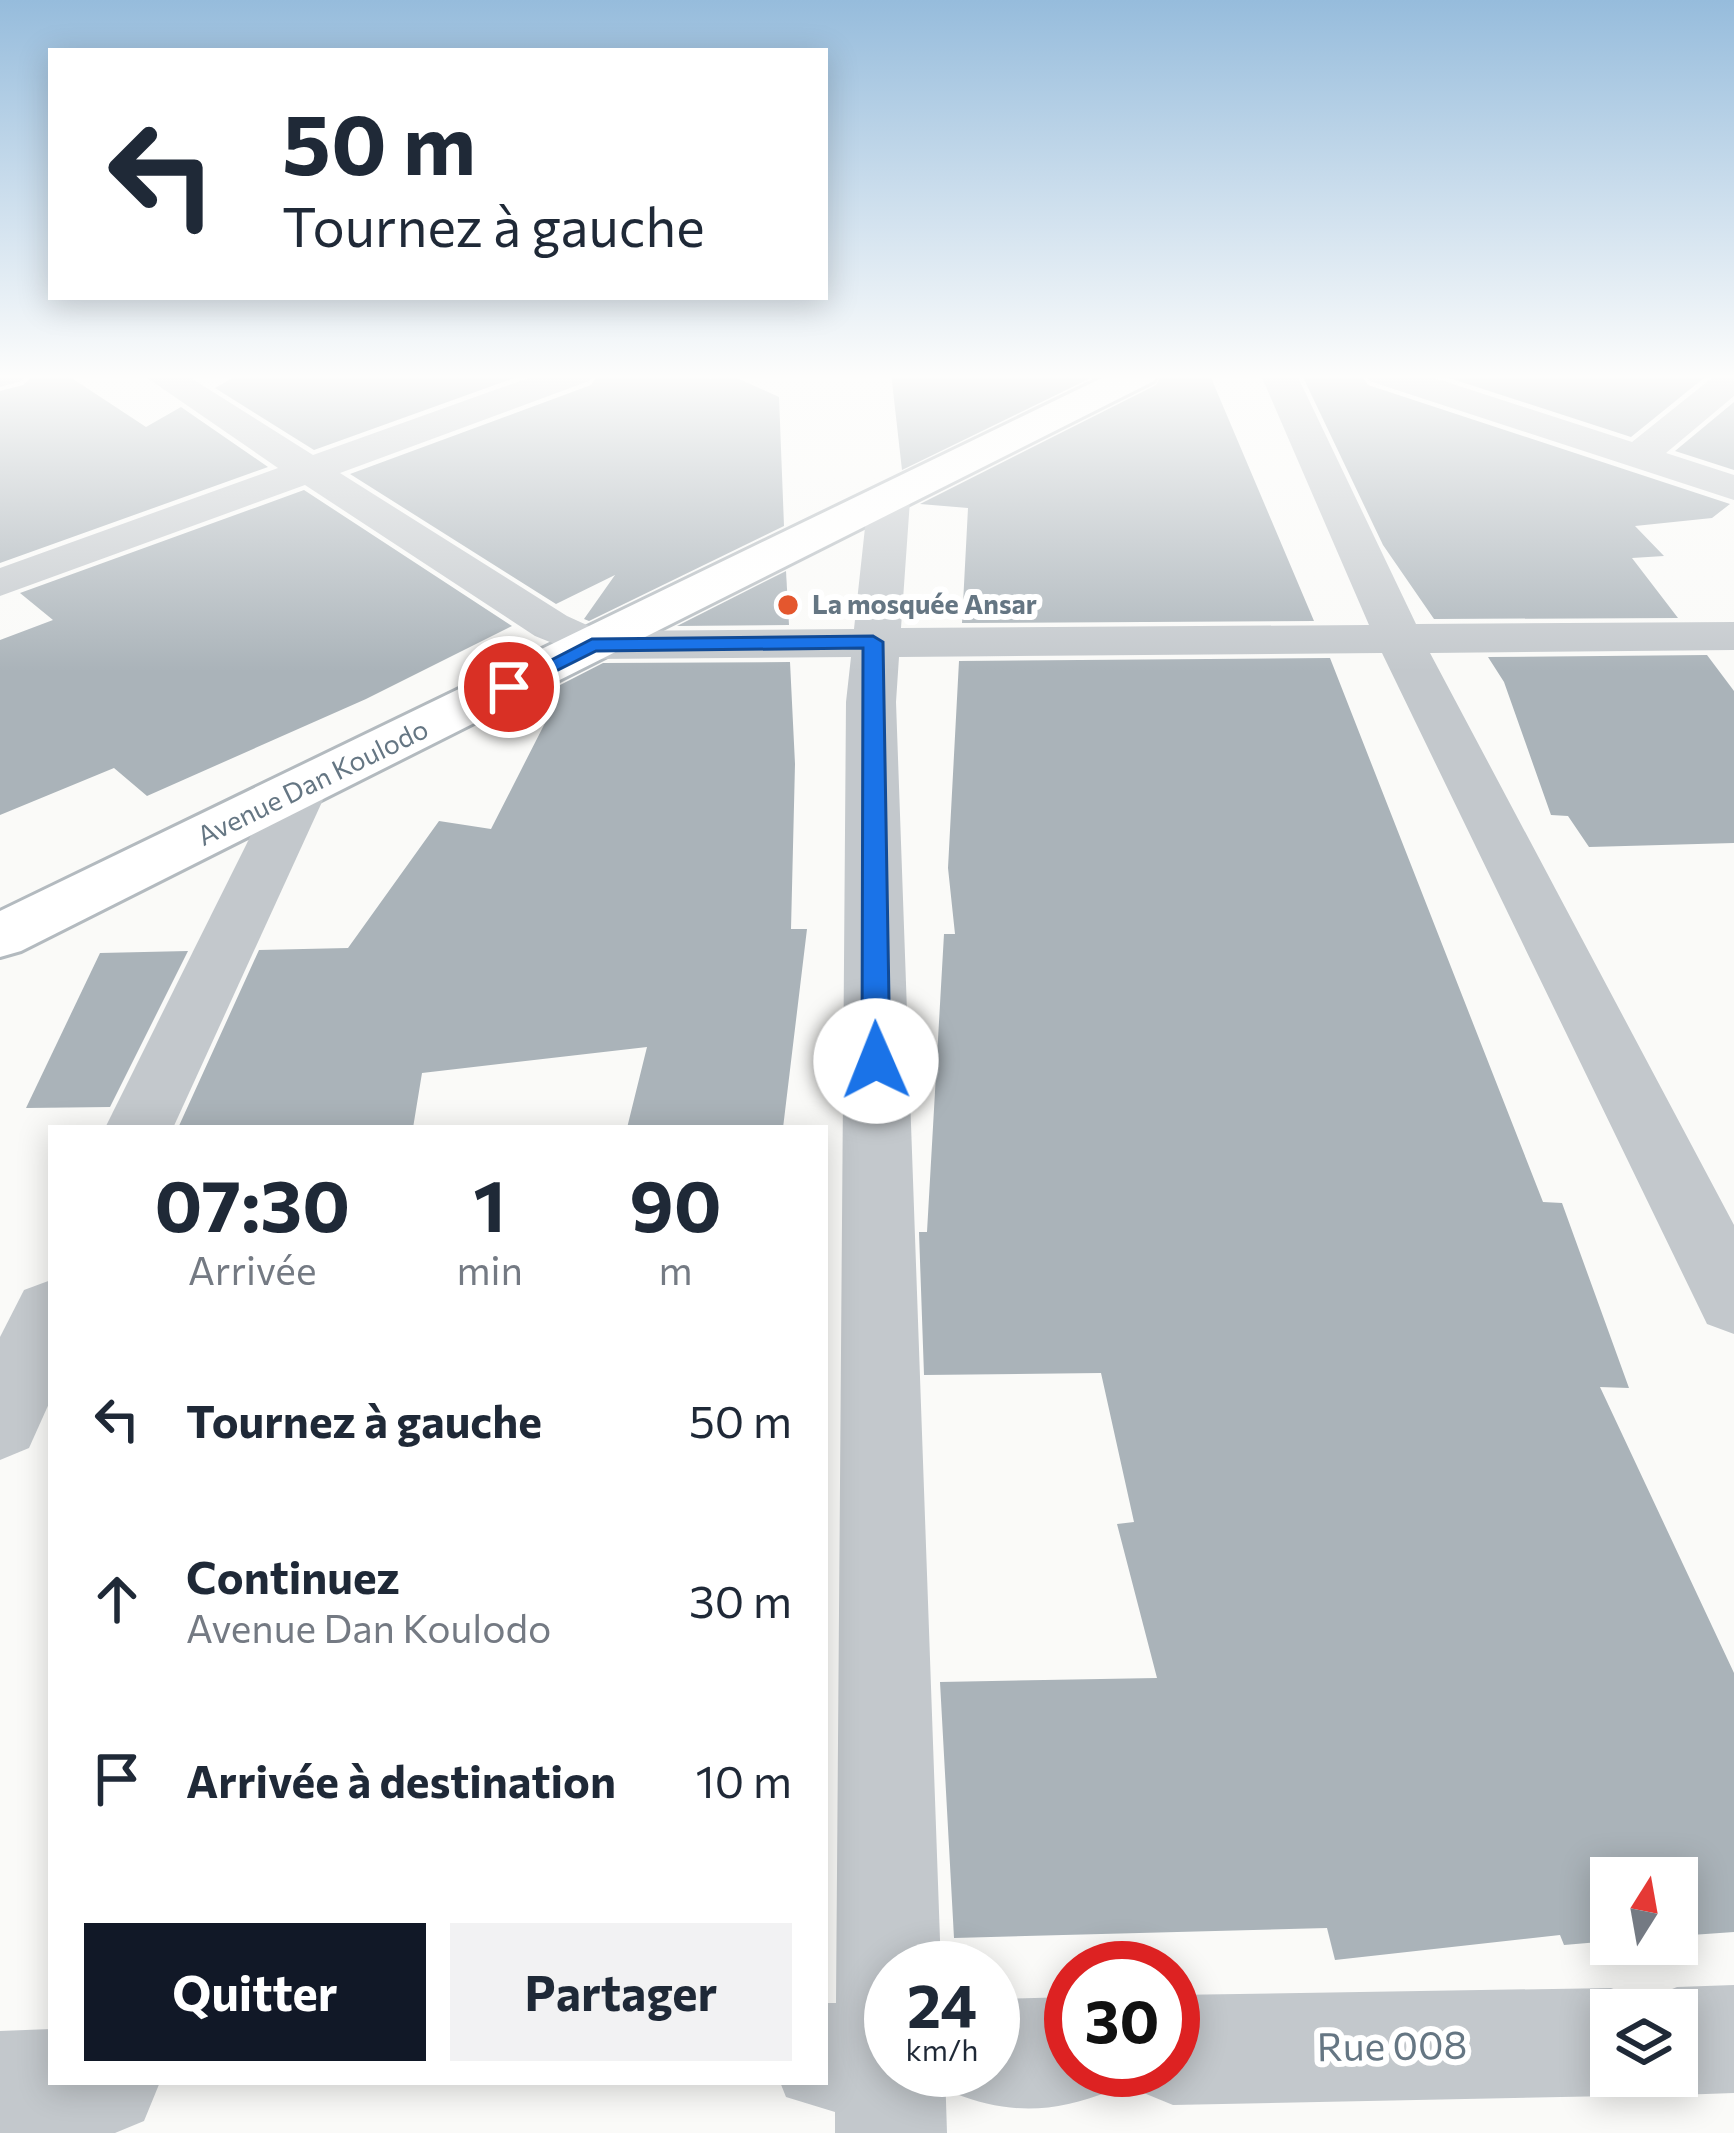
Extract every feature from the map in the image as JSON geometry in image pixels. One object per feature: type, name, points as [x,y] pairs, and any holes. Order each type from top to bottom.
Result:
[{"type":"street","points":[[0,583],[313,473]]},
{"type":"street","name":"Avenue Dan Koulodo","points":[[0,936],[944,473]]},
{"type":"street","points":[[1324,473],[1399,639],[1734,1300]]},
{"type":"street","points":[[1686,473],[1734,488]]},
{"type":"street","points":[[309,474],[551,626],[592,645],[1734,637]]},
{"type":"street","points":[[890,500],[873,642],[890,1941]]},
{"type":"street","points":[[141,1125],[300,790]]},
{"type":"street","points":[[0,1421],[48,1320]]},
{"type":"street","points":[[1698,2040],[1734,2039]]},
{"type":"street","name":"Rue 008","points":[[1200,2050],[1590,2042]]},
{"type":"street","points":[[828,2058],[864,2057]]},
{"type":"street","points":[[0,2086],[48,2084]]},
{"type":"street","points":[[891,2097],[891,2133]]},
{"type":"building","points":[[0,473],[253,473],[0,563]]},
{"type":"building","points":[[782,473],[784,526],[589,621],[584,619],[615,575],[556,604],[350,474]]},
{"type":"building","points":[[982,473],[1251,473],[1314,621],[962,623],[968,508],[920,504]]},
{"type":"building","points":[[1348,473],[1634,473],[1730,504],[1712,518],[1635,526],[1664,556],[1632,558],[1678,618],[1434,619],[1383,545]]},
{"type":"building","points":[[304,490],[512,626],[366,699],[147,796],[114,768],[0,815],[0,640],[53,620],[20,593]]},
{"type":"building","points":[[786,571],[789,625],[677,626]]},
{"type":"building","points":[[1707,655],[1734,691],[1734,843],[1589,847],[1568,816],[1551,815],[1504,682],[1488,657]]},
{"type":"building","points":[[1330,658],[1543,1202],[1562,1203],[1629,1388],[1600,1387],[1734,1673],[1734,1932],[1698,1935],[1698,1857],[1590,1857],[1590,1943],[1564,1945],[1560,1935],[1335,1960],[1327,1928],[954,1938],[940,1682],[1157,1678],[1117,1524],[1134,1522],[1101,1373],[924,1375],[919,1232],[927,1232],[944,934],[955,934],[948,868],[959,661]]},
{"type":"building","points":[[790,662],[795,764],[791,929],[807,929],[783,1125],[628,1125],[647,1047],[422,1073],[413,1125],[179,1125],[259,950],[348,948],[439,821],[491,829],[545,723],[523,704],[603,663]]},
{"type":"building","points":[[188,951],[110,1107],[26,1108],[100,953]]},
{"type":"place","name":"La mosquée Ansar","points":[[788,605]]},
{"type":"route","points":[[509,687],[592,645],[873,642],[876,1061]]}]
